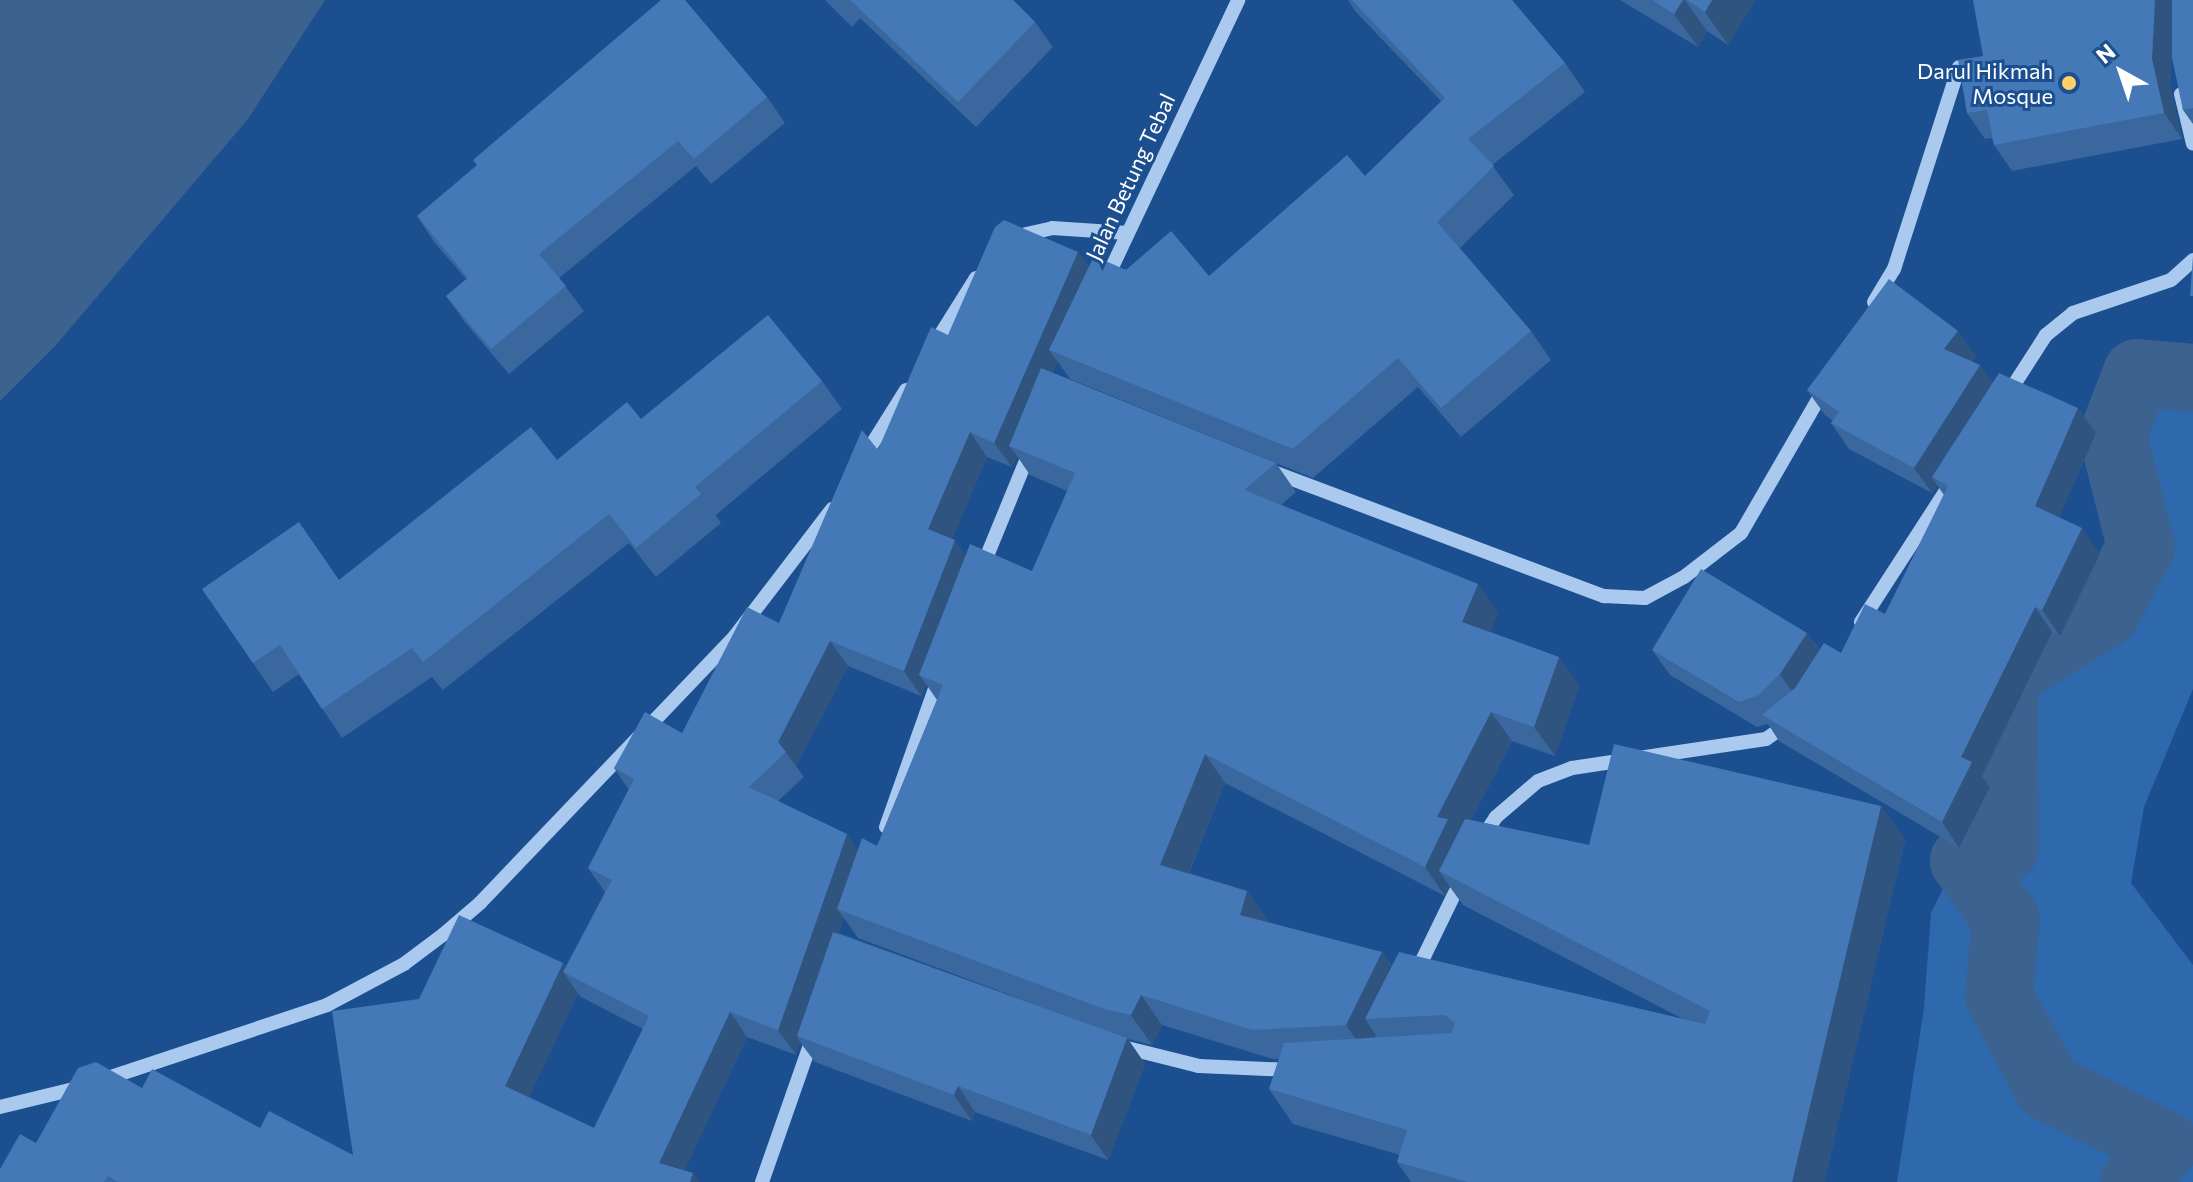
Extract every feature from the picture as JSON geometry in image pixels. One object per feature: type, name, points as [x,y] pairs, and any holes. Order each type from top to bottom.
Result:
[{"type":"street","name":"Jalan Betung Tebal","points":[[1095,302],[1238,0]]},
{"type":"street","points":[[1863,322],[1894,269],[1959,67]]},
{"type":"street","points":[[2180,71],[2193,144]]},
{"type":"street","points":[[1003,244],[1036,229],[1128,233]]},
{"type":"street","points":[[922,365],[989,258]]},
{"type":"street","points":[[1995,415],[2046,335],[2073,313],[2171,280],[2193,260]]},
{"type":"street","points":[[1259,466],[1604,596],[1645,598],[1684,577],[1741,533],[1833,375]]},
{"type":"street","points":[[855,472],[914,378]]},
{"type":"street","points":[[973,590],[1039,428]]},
{"type":"street","points":[[1849,640],[1960,468]]},
{"type":"street","points":[[0,1107],[73,1090],[327,1005],[404,964],[480,903],[724,647],[765,601],[838,499]]},
{"type":"street","points":[[881,841],[943,664]]},
{"type":"street","points":[[1411,983],[1479,844],[1496,817],[1538,781],[1572,768],[1766,739],[1806,706]]},
{"type":"street","points":[[762,1182],[819,1018]]},
{"type":"street","points":[[1108,1042],[1212,1068],[1313,1069]]},
{"type":"shaded area","points":[[0,0],[325,0],[248,119],[56,345],[0,401]]},
{"type":"shaded area","points":[[2193,346],[2193,689],[2144,807],[2131,883],[2193,965],[2193,1182],[1897,1182],[1924,1008],[1931,913],[2142,487],[2102,403]]},
{"type":"building","points":[[661,0],[685,0],[767,97],[694,159],[678,141],[539,254],[566,286],[491,349],[446,296],[468,278],[417,216],[477,165],[473,160]]},
{"type":"building","points":[[850,0],[1013,0],[1035,22],[958,102]]},
{"type":"building","points":[[1352,0],[1512,0],[1565,63],[1468,139],[1494,166],[1437,222],[1531,331],[1441,408],[1398,358],[1293,449],[1049,350],[1094,256],[1126,270],[1171,231],[1209,276],[1347,155],[1365,176],[1445,98]]},
{"type":"building","points":[[1652,0],[1683,0],[1674,14]]},
{"type":"building","points":[[1687,0],[1712,0],[1705,12]]},
{"type":"building","name":"Darul Hikmah Mosque","points":[[1973,0],[2155,0],[2152,59],[2164,113],[1994,145],[1987,110],[1967,113],[1958,60],[1983,56]]},
{"type":"building","points":[[2172,0],[2193,0],[2193,108],[2183,110],[2172,58]]},
{"type":"building","points":[[1004,220],[1078,252],[994,443],[970,432],[928,529],[955,540],[904,671],[830,641],[778,742],[786,752],[749,787],[847,834],[778,1030],[730,1012],[659,1163],[693,1173],[690,1182],[118,1182],[108,1176],[104,1182],[0,1182],[0,1169],[20,1134],[36,1143],[78,1068],[96,1062],[142,1088],[152,1069],[260,1128],[269,1111],[353,1155],[332,1011],[419,999],[459,915],[563,963],[505,1086],[594,1128],[649,1016],[563,972],[612,880],[588,868],[634,779],[614,768],[645,712],[682,733],[747,607],[779,623],[862,430],[878,450],[931,327],[948,335],[995,227]]},
{"type":"building","points":[[2193,256],[2193,296],[2190,296]]},
{"type":"building","points":[[1889,279],[1958,331],[1944,349],[1980,365],[1914,468],[1831,423],[1839,412],[1807,390]]},
{"type":"building","points":[[768,315],[822,381],[695,487],[701,494],[636,548],[609,514],[423,662],[412,648],[322,709],[280,645],[253,663],[202,589],[299,522],[339,580],[531,427],[557,460],[627,402],[641,419]]},
{"type":"building","points":[[1041,368],[1276,463],[1244,490],[1478,584],[1462,622],[1559,657],[1534,727],[1491,712],[1437,817],[1448,819],[1425,867],[1205,754],[1160,865],[1247,891],[1240,915],[1382,952],[1346,1025],[1252,1030],[1141,995],[1131,1015],[1104,1009],[837,909],[862,838],[877,846],[943,685],[919,675],[970,544],[1032,571],[1075,473],[1009,446]]},
{"type":"building","points":[[1999,373],[2078,408],[2035,506],[2082,528],[2042,610],[2035,607],[1961,757],[1972,762],[1942,822],[1762,715],[1795,688],[1824,643],[1841,653],[1865,604],[1885,614],[1948,486],[1932,477]]},
{"type":"building","points":[[1701,569],[1807,633],[1780,674],[1759,695],[1739,702],[1652,650]]},
{"type":"building","points":[[1614,744],[1881,806],[1792,1182],[1468,1182],[1397,1162],[1407,1130],[1269,1089],[1284,1043],[1451,1033],[1455,1023],[1445,1015],[1365,1019],[1399,952],[1705,1024],[1710,1011],[1439,871],[1465,819],[1589,845]]},
{"type":"building","points":[[833,932],[1127,1038],[1091,1135],[958,1086],[954,1095],[797,1036]]},
{"type":"waterway","points":[[2134,1182],[2165,1145],[2048,1087],[1999,996],[2006,919],[1964,861],[2005,848],[2004,676],[2106,613],[2141,546],[2113,435],[2137,373],[2193,378]]},
{"type":"place","name":"Darul Hikmah Mosque","points":[[2069,83]]}]
